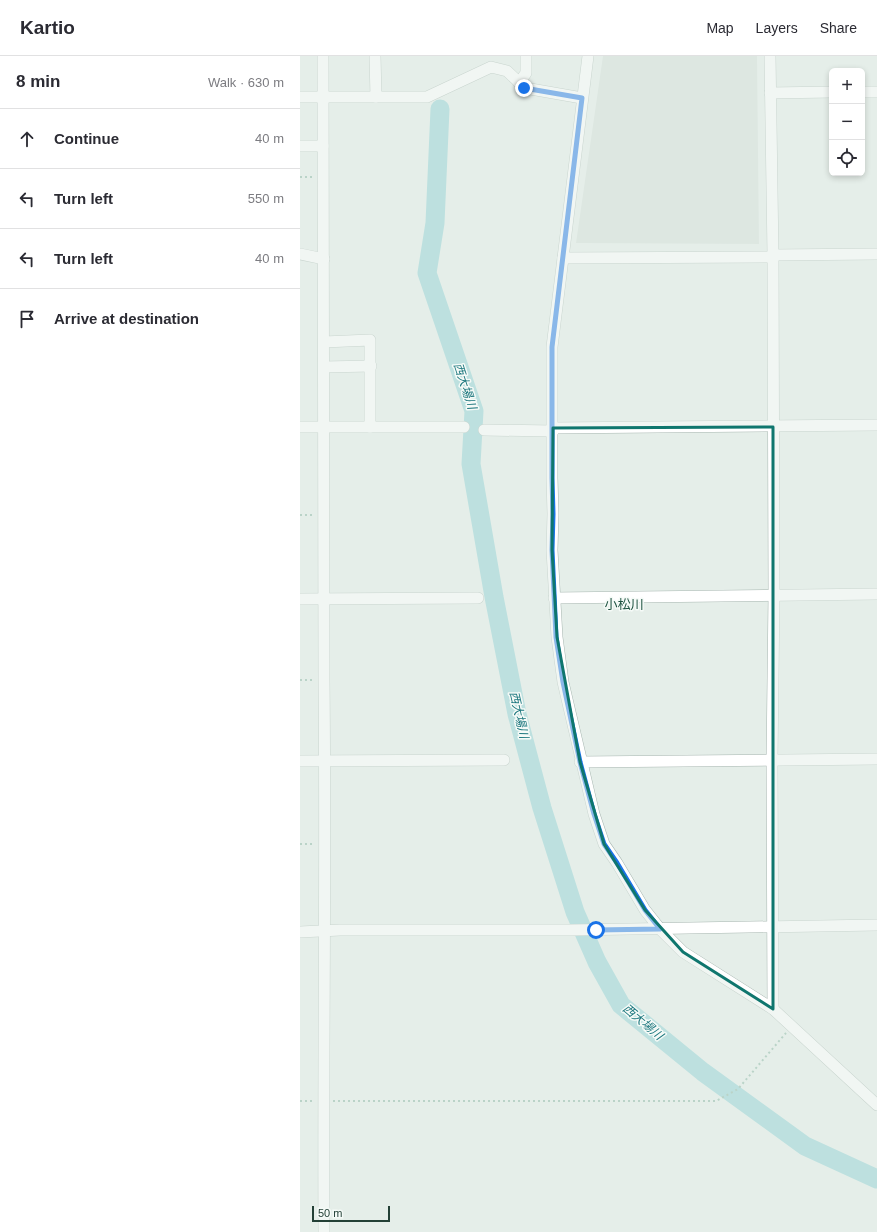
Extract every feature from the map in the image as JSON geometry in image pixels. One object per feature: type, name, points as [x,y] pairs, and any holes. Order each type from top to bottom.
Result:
[{"type":"street","points":[[323,56],[325,762],[323,1101],[324,1232]]},
{"type":"street","points":[[375,56],[376,97]]},
{"type":"street","points":[[520,83],[526,73],[526,56]]},
{"type":"street","points":[[588,56],[552,347],[552,550],[556,637],[563,682],[580,762],[594,814],[604,844],[645,910],[660,929],[683,952],[773,1009],[877,1105]]},
{"type":"street","points":[[770,56],[773,256],[773,1009]]},
{"type":"street","points":[[300,97],[427,96],[491,67],[508,71],[524,88],[582,98]]},
{"type":"street","points":[[770,93],[829,92]]},
{"type":"street","points":[[865,92],[877,92]]},
{"type":"street","points":[[300,146],[323,146]]},
{"type":"street","points":[[300,254],[324,258]]},
{"type":"street","points":[[563,258],[877,254]]},
{"type":"street","points":[[324,342],[370,340],[370,427]]},
{"type":"street","points":[[324,367],[371,366]]},
{"type":"street","points":[[484,430],[877,425]]},
{"type":"street","points":[[300,427],[464,427]]},
{"type":"street","points":[[554,598],[877,594]]},
{"type":"street","points":[[300,599],[478,598]]},
{"type":"street","points":[[580,762],[877,759]]},
{"type":"street","points":[[300,761],[504,760]]},
{"type":"street","points":[[300,932],[325,932],[340,930],[596,930],[877,925]]},
{"type":"path","points":[[300,177],[318,176]]},
{"type":"path","points":[[300,680],[324,680]]},
{"type":"path","points":[[300,844],[325,844]]},
{"type":"path","points":[[300,1101],[716,1102],[738,1089],[792,1026]]},
{"type":"highlighted area","points":[[773,427],[773,1009],[683,952],[645,910],[604,844],[580,762],[557,637],[552,550],[553,428]]},
{"type":"shaded area","points":[[603,56],[757,56],[759,244],[576,243]]},
{"type":"waterway","name":"西大場川","points":[[440,109],[435,223],[427,273],[474,411],[471,464],[494,597],[517,714],[542,808],[575,912],[597,962],[621,1005],[703,1072],[805,1146],[877,1179]]},
{"type":"district","name":"小松川","points":[[624,604]]},
{"type":"route","points":[[524,88],[582,98],[552,347],[552,550],[556,637],[563,682],[580,762],[604,844],[645,910],[660,929],[596,930]]}]
